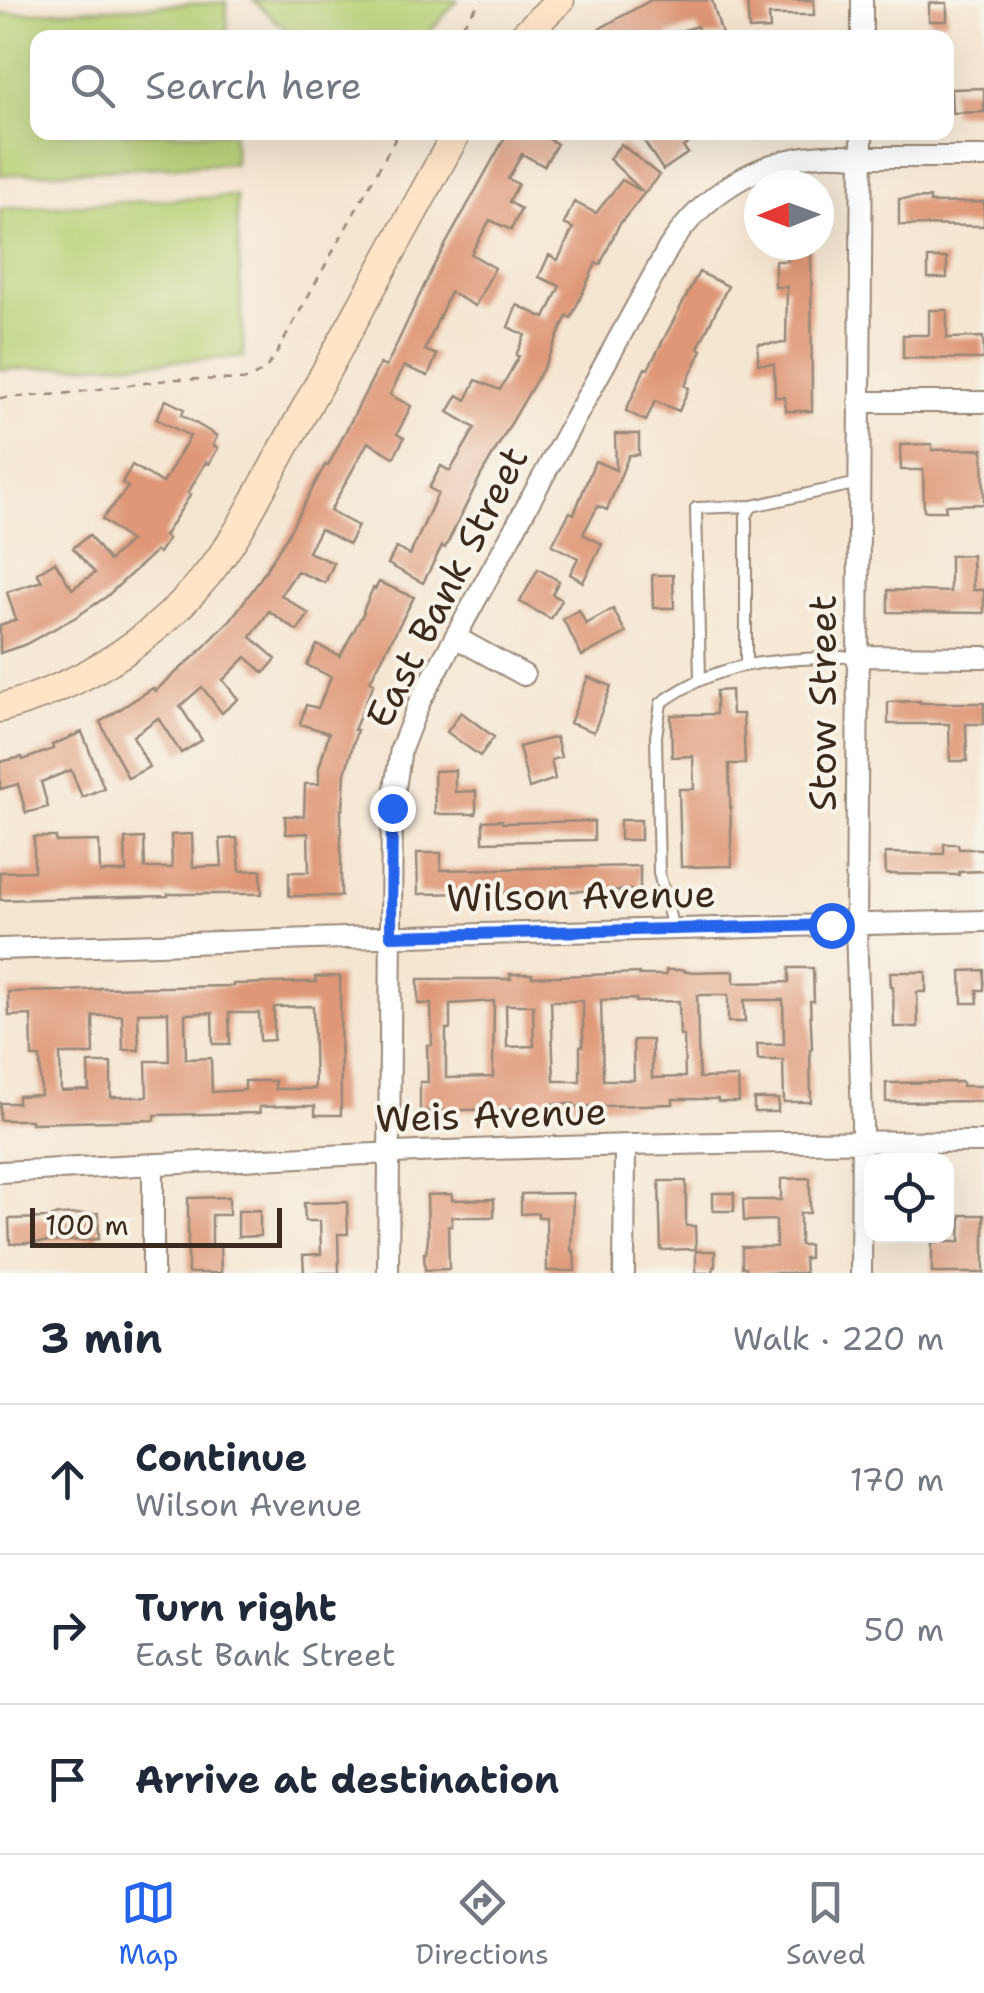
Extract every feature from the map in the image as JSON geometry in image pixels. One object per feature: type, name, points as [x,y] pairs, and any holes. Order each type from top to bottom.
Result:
[{"type":"street","points":[[528,30],[560,0]]},
{"type":"street","points":[[862,0],[862,30]]},
{"type":"street","points":[[0,708],[55,690],[109,662],[158,626],[204,578],[240,528],[453,140]]},
{"type":"street","name":"Stow Street","points":[[860,1273],[856,924],[862,140]]},
{"type":"street","name":"East Bank Street","points":[[388,1273],[391,818],[397,767],[412,719],[455,637],[659,264],[684,224],[704,205],[725,188],[767,166],[814,156],[984,157]]},
{"type":"street","points":[[859,402],[984,402]]},
{"type":"street","points":[[455,637],[524,675]]},
{"type":"street","points":[[858,656],[984,657]]},
{"type":"street","name":"Wilson Avenue","points":[[0,949],[984,921]]},
{"type":"street","name":"Weis Avenue","points":[[0,1172],[389,1152],[861,1140],[984,1142]]},
{"type":"street","points":[[624,1273],[625,1146]]},
{"type":"street","points":[[152,1273],[153,1164]]},
{"type":"lane","points":[[700,679],[696,508],[749,511],[858,483]]},
{"type":"lane","points":[[746,664],[749,511]]},
{"type":"lane","points":[[673,929],[659,873],[656,736],[660,703],[700,679],[746,664],[858,656]]},
{"type":"path","points":[[458,30],[482,0]]},
{"type":"path","points":[[0,398],[175,379],[248,380],[264,370],[395,140]]},
{"type":"green space","points":[[253,0],[458,0],[431,30],[286,30]]},
{"type":"green space","points":[[226,2],[228,30],[30,30],[30,140],[233,140],[235,163],[0,175],[0,14]]},
{"type":"green space","points":[[236,196],[244,357],[0,370],[0,209]]},
{"type":"building","points":[[651,0],[712,0],[721,30],[698,30],[697,26],[684,30],[597,30]]},
{"type":"building","points":[[747,0],[814,0],[814,15],[769,15],[770,29],[749,30]]},
{"type":"building","points":[[929,3],[947,3],[947,21],[929,21]]},
{"type":"building","points":[[984,88],[984,112],[954,113],[954,89]]},
{"type":"building","points":[[504,140],[550,140],[557,144],[544,166],[522,154],[508,179],[518,184],[509,202],[521,209],[511,230],[490,220],[471,254],[495,268],[475,306],[450,292],[425,350],[437,355],[428,376],[404,366],[390,395],[411,406],[397,434],[404,438],[394,457],[368,442],[330,511],[358,526],[349,544],[320,529],[308,552],[334,563],[325,583],[297,571],[281,595],[309,614],[297,631],[269,611],[251,637],[276,659],[264,673],[246,657],[223,680],[238,699],[222,713],[202,687],[180,706],[202,740],[181,753],[158,718],[133,736],[149,767],[128,778],[100,722],[153,688],[155,691],[231,619],[257,584],[325,465],[328,466],[380,364],[386,367],[432,269]]},
{"type":"building","points":[[643,140],[693,140],[683,147],[688,153],[663,170]]},
{"type":"building","points":[[621,144],[659,175],[619,225],[600,265],[596,263],[571,318],[567,316],[544,367],[423,583],[388,564],[396,548],[410,555],[438,493],[429,488],[441,466],[450,471],[475,428],[448,412],[458,395],[466,400],[476,380],[500,390],[519,356],[516,355],[525,335],[508,327],[517,305],[545,318],[560,286],[539,277],[549,255],[558,260],[573,228],[564,224],[574,202],[596,213],[622,180],[643,192],[609,159]]},
{"type":"building","points":[[930,198],[930,203],[984,202],[984,226],[899,225],[899,199]]},
{"type":"building","points":[[928,258],[947,258],[947,278],[928,278]]},
{"type":"building","points":[[811,260],[812,411],[786,411],[785,397],[775,397],[774,364],[758,364],[758,344],[786,343],[787,287],[775,287],[775,261]]},
{"type":"building","points":[[699,272],[728,286],[698,348],[702,350],[685,386],[689,388],[679,411],[655,401],[646,421],[626,411],[645,368],[648,369]]},
{"type":"building","points":[[929,310],[947,310],[947,338],[983,337],[984,359],[903,358],[903,335],[929,335]]},
{"type":"building","points":[[166,400],[184,409],[182,415],[217,436],[213,445],[218,448],[188,493],[191,494],[164,536],[168,539],[159,553],[156,551],[106,597],[76,617],[24,645],[0,653],[0,625],[16,620],[7,592],[42,581],[37,573],[55,562],[72,589],[95,573],[73,548],[89,535],[109,561],[130,541],[102,519],[128,487],[122,483],[132,465],[163,483],[190,436],[156,419]]},
{"type":"building","points":[[615,434],[639,434],[639,455],[629,455],[607,510],[598,506],[583,534],[602,544],[583,582],[570,574],[578,558],[552,545],[570,512],[574,514],[595,461],[616,470]]},
{"type":"building","points":[[932,444],[932,450],[983,449],[984,504],[945,505],[946,511],[924,511],[923,470],[901,470],[900,445]]},
{"type":"building","points":[[972,555],[973,590],[984,590],[984,613],[888,612],[888,590],[950,592],[950,556]]},
{"type":"building","points":[[538,569],[559,581],[552,594],[562,600],[551,619],[520,602]]},
{"type":"building","points":[[652,575],[673,575],[674,608],[653,608]]},
{"type":"building","points":[[379,582],[414,597],[370,681],[374,683],[354,730],[341,809],[341,896],[289,896],[289,872],[309,872],[308,833],[286,834],[285,816],[304,816],[305,784],[319,784],[319,768],[329,733],[300,724],[306,705],[318,708],[331,677],[307,665],[317,645],[340,656]]},
{"type":"building","points":[[613,609],[626,633],[582,656],[563,619],[579,610],[586,624]]},
{"type":"building","points":[[588,677],[611,686],[594,732],[570,723]]},
{"type":"building","points":[[731,690],[732,714],[743,714],[745,764],[729,764],[732,866],[681,867],[679,789],[694,789],[693,756],[672,757],[671,715],[716,714],[716,691]]},
{"type":"building","points":[[888,702],[984,703],[984,724],[966,724],[967,761],[950,761],[949,724],[888,724]]},
{"type":"building","points":[[461,712],[494,737],[480,756],[447,732]]},
{"type":"building","points":[[82,732],[104,788],[82,797],[71,770],[41,782],[48,807],[26,813],[18,784],[0,789],[0,762],[22,757],[23,760]]},
{"type":"building","points":[[556,737],[561,757],[551,760],[555,779],[529,788],[519,747]]},
{"type":"building","points":[[455,770],[455,792],[476,791],[476,814],[435,814],[434,771]]},
{"type":"building","points":[[620,820],[641,820],[641,840],[620,840]]},
{"type":"building","points":[[483,821],[594,821],[594,840],[483,842]]},
{"type":"building","points":[[192,834],[193,867],[222,866],[220,839],[237,838],[240,871],[261,870],[262,894],[0,900],[0,872],[34,871],[34,837],[56,837],[56,842],[99,841],[100,872],[126,872],[125,839],[144,838],[145,868],[172,868],[171,835]]},
{"type":"building","points":[[944,844],[958,844],[959,849],[984,849],[984,871],[959,875],[886,874],[885,853],[944,854]]},
{"type":"building","points":[[417,853],[441,853],[441,870],[640,866],[640,890],[418,894]]},
{"type":"building","points":[[789,968],[813,968],[811,1102],[784,1102],[783,1060],[758,1060],[757,1044],[784,1044],[783,1000],[744,1000],[745,1022],[728,1022],[728,995],[697,995],[699,1078],[738,1077],[739,1102],[673,1099],[673,1104],[548,1104],[548,1108],[420,1111],[420,1082],[428,1082],[427,1045],[432,1045],[431,1004],[418,1004],[418,979],[511,979],[510,974],[666,975],[666,970],[685,970],[734,971],[734,983],[789,982]],"holes":[[[601,1000],[679,1001],[685,1077],[652,1078],[652,1040],[633,1040],[634,1080],[603,1080]],[[494,1001],[493,1077],[446,1078],[450,1004]],[[551,1001],[583,1001],[580,1081],[554,1081]],[[506,1005],[533,1005],[534,1046],[507,1047]]]},
{"type":"building","points":[[984,970],[984,990],[977,990],[978,1003],[962,1003],[961,971]]},
{"type":"building","points":[[890,972],[926,972],[926,992],[917,992],[918,1027],[894,1027]]},
{"type":"building","points":[[340,976],[341,1115],[315,1115],[315,1106],[287,1106],[259,1107],[260,1113],[155,1115],[155,1120],[0,1120],[0,1103],[18,1103],[18,1096],[41,1095],[40,1057],[32,1057],[31,1015],[9,1016],[8,992],[316,982],[315,977]],"holes":[[[313,1006],[315,1089],[275,1089],[275,1081],[245,1081],[245,1090],[212,1092],[211,1058],[186,1059],[185,1014],[212,1013],[213,1044],[230,1044],[229,1013],[259,1013],[260,1041],[274,1040],[274,1007]],[[168,1012],[169,1061],[146,1061],[147,1097],[111,1097],[111,1063],[88,1063],[89,1090],[61,1091],[60,1054],[94,1054],[93,1016],[122,1015],[123,1050],[139,1050],[138,1013]]]},
{"type":"building","points":[[962,1082],[962,1086],[984,1086],[984,1101],[886,1102],[886,1083]]},
{"type":"building","points":[[754,1099],[778,1099],[778,1112],[754,1112]]},
{"type":"building","points":[[810,1178],[810,1213],[800,1213],[800,1245],[809,1245],[809,1258],[804,1258],[805,1273],[746,1273],[746,1267],[742,1267],[742,1247],[776,1247],[776,1220],[744,1221],[743,1200],[781,1200],[781,1179]]},
{"type":"building","points":[[659,1181],[686,1181],[686,1226],[695,1226],[696,1249],[661,1250]]},
{"type":"building","points":[[573,1193],[571,1251],[575,1271],[547,1271],[546,1217],[538,1217],[538,1213],[521,1214],[521,1194]]},
{"type":"building","points":[[713,1193],[734,1193],[734,1211],[713,1211]]},
{"type":"building","points":[[452,1194],[452,1200],[494,1199],[494,1217],[452,1217],[452,1226],[448,1226],[449,1269],[425,1270],[427,1195]]},
{"type":"building","points":[[229,1197],[229,1215],[212,1215],[212,1246],[220,1245],[221,1273],[188,1273],[188,1198]]},
{"type":"building","points":[[347,1202],[348,1234],[338,1234],[339,1273],[304,1273],[303,1255],[321,1254],[320,1221],[305,1221],[304,1203]]},
{"type":"building","points":[[260,1210],[260,1236],[238,1237],[238,1211]]},
{"type":"building","points":[[98,1213],[99,1239],[10,1244],[9,1219]]},
{"type":"building","points":[[961,1215],[984,1215],[984,1273],[932,1273],[932,1243],[960,1242]]},
{"type":"building","points":[[696,1251],[715,1251],[713,1273],[696,1273]]},
{"type":"route","points":[[392,808],[391,936],[831,925]]}]
